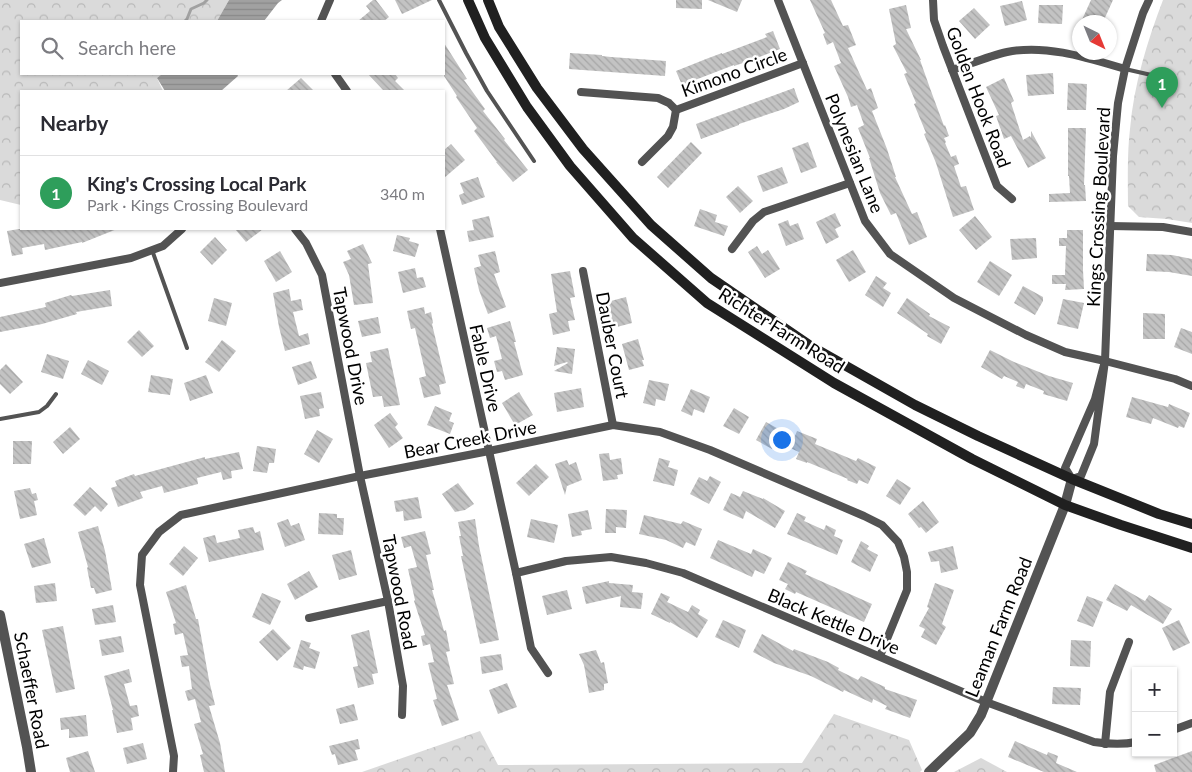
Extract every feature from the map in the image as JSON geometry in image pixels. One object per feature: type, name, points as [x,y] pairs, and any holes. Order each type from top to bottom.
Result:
[{"type":"main road","name":"Richter Farm Road","points":[[468,0],[484,38],[527,107],[570,166],[634,238],[707,303],[834,383],[972,459],[1065,505],[1192,548]]},
{"type":"main road","name":"Richter Farm Road","points":[[488,0],[500,27],[537,88],[584,150],[652,225],[711,278],[810,346],[915,405],[1072,479],[1159,514],[1192,524]]},
{"type":"street","points":[[321,20],[330,0]]},
{"type":"street","name":"Polynesian Lane","points":[[778,0],[865,221],[890,254],[954,298],[1026,335],[1065,352],[1176,379],[1192,386]]},
{"type":"street","name":"Golden Hook Road","points":[[933,0],[934,20],[997,186],[1012,199]]},
{"type":"street","name":"Kings Crossing Boulevard","points":[[1105,361],[1095,399],[1065,468],[1072,479],[1081,476],[1094,444],[1105,361],[1113,156],[1118,103],[1124,69],[1149,0]]},
{"type":"street","points":[[952,70],[1009,52],[1033,50],[1060,52],[1124,69]]},
{"type":"street","name":"Kimono Circle","points":[[676,110],[803,63]]},
{"type":"street","points":[[336,75],[346,90]]},
{"type":"street","name":"Kimono Circle","points":[[582,92],[658,98],[670,103],[676,110]]},
{"type":"street","name":"Kimono Circle","points":[[642,162],[668,136],[673,127],[676,110]]},
{"type":"street","points":[[732,249],[753,221],[764,212],[850,183]]},
{"type":"street","points":[[1110,226],[1163,227],[1192,232]]},
{"type":"street","points":[[0,283],[131,258],[163,246],[181,230]]},
{"type":"street","name":"Tapwood Drive","points":[[296,230],[306,243],[322,275],[360,476]]},
{"type":"street","name":"Fable Drive","points":[[440,230],[531,648],[548,673]]},
{"type":"street","name":"Dauber Court","points":[[583,271],[613,425]]},
{"type":"street","name":"Bear Creek Drive","points":[[174,772],[174,756],[140,585],[142,555],[159,532],[181,515],[360,476],[613,425],[660,432],[710,450],[882,525],[898,542],[908,572],[907,590],[880,656]]},
{"type":"street","name":"Tapwood Road","points":[[360,476],[388,601],[403,686],[402,714]]},
{"type":"street","name":"Leaman Farm Road","points":[[929,772],[970,733],[981,715],[1065,505],[1072,479]]},
{"type":"street","name":"Black Kettle Drive","points":[[516,573],[566,561],[611,557],[646,563],[683,573],[986,702],[1094,742],[1106,744],[1132,743]]},
{"type":"street","points":[[309,618],[388,601]]},
{"type":"street","name":"Schaeffer Road","points":[[0,615],[27,747],[30,772]]},
{"type":"street","points":[[1106,744],[1110,692],[1129,642]]},
{"type":"street","points":[[1177,729],[1192,723]]},
{"type":"lane","points":[[439,0],[487,91],[534,161]]},
{"type":"lane","points":[[1124,69],[1169,79]]},
{"type":"lane","points":[[152,250],[187,348]]},
{"type":"lane","points":[[0,420],[39,412],[47,406],[56,394]]},
{"type":"green space","points":[[0,0],[229,0],[218,20],[20,20],[20,75],[161,75],[157,78],[163,90],[20,90],[20,205],[0,200]]},
{"type":"green space","points":[[1163,0],[1192,0],[1192,223],[1139,217],[1128,206],[1128,148],[1132,112],[1138,79]]},
{"type":"green space","points":[[834,714],[909,740],[922,770],[920,772],[362,772],[480,731],[498,765],[802,763]]},
{"type":"green space","points":[[981,758],[1007,772],[954,772]]},
{"type":"shaded area","points":[[229,0],[282,0],[265,20],[218,20]]},
{"type":"shaded area","points":[[161,75],[238,76],[222,90],[164,90],[157,78]]},
{"type":"building","points":[[373,0],[376,0],[389,17],[385,20],[359,20],[370,11],[366,6]]},
{"type":"building","points":[[395,0],[432,0],[402,14]]},
{"type":"building","points":[[676,0],[702,0],[702,9],[676,8]]},
{"type":"building","points":[[708,0],[742,0],[737,12]]},
{"type":"building","points":[[810,0],[831,0],[843,26],[848,25],[856,45],[848,48],[867,90],[871,88],[878,108],[872,111],[887,149],[895,177],[912,214],[917,212],[927,237],[909,245],[896,213],[891,215],[880,193],[870,158],[858,128],[864,125],[857,105],[851,107],[834,66],[841,63],[833,42],[827,45],[823,34],[825,33]]},
{"type":"building","points":[[1091,0],[1113,0],[1106,15],[1084,15]]},
{"type":"building","points":[[1022,1],[1027,20],[1005,26],[1000,6]]},
{"type":"building","points":[[906,5],[911,28],[906,29],[921,60],[949,136],[944,138],[945,143],[951,157],[956,155],[959,164],[954,166],[961,187],[966,186],[974,210],[953,217],[936,163],[924,134],[926,133],[914,104],[916,103],[904,74],[907,73],[893,46],[896,44],[889,9]]},
{"type":"building","points":[[1039,5],[1063,5],[1062,24],[1038,23]]},
{"type":"building","points":[[974,8],[990,25],[975,39],[959,21]]},
{"type":"building","points":[[773,31],[780,49],[682,85],[676,71],[767,37],[765,34]]},
{"type":"building","points":[[445,45],[467,79],[464,80],[485,109],[483,111],[528,170],[513,182],[474,131],[477,128],[444,76]]},
{"type":"building","points":[[570,53],[666,61],[665,76],[569,69]]},
{"type":"building","points":[[1053,73],[1054,94],[1028,96],[1026,75]]},
{"type":"building","points":[[369,75],[396,75],[398,78],[395,81],[404,90],[383,90]]},
{"type":"building","points":[[301,78],[313,90],[287,90]]},
{"type":"building","points":[[1004,78],[1014,101],[1011,103],[1023,140],[1030,136],[1031,138],[1031,131],[1046,158],[1028,168],[1011,136],[1004,139],[996,116],[999,115],[986,87]]},
{"type":"building","points":[[1068,83],[1087,84],[1086,110],[1067,110]]},
{"type":"building","points":[[794,88],[799,102],[701,139],[696,124]]},
{"type":"building","points":[[1068,128],[1086,128],[1084,185],[1086,201],[1049,202],[1049,194],[1070,193]]},
{"type":"building","points":[[691,142],[702,153],[668,188],[657,177]]},
{"type":"building","points":[[808,142],[817,167],[801,173],[792,148]]},
{"type":"building","points":[[451,144],[465,160],[445,177],[445,149]]},
{"type":"building","points":[[782,167],[788,183],[763,192],[757,176]]},
{"type":"building","points":[[478,177],[485,197],[462,205],[459,195],[464,193],[460,183]]},
{"type":"building","points":[[738,186],[753,201],[740,213],[726,197]]},
{"type":"building","points":[[700,209],[717,215],[715,222],[728,226],[724,236],[694,226]]},
{"type":"building","points":[[835,213],[841,226],[835,229],[839,237],[826,244],[816,222]]},
{"type":"building","points":[[489,216],[494,237],[469,242],[467,231],[474,230],[472,220]]},
{"type":"building","points":[[975,216],[992,237],[976,250],[959,230]]},
{"type":"building","points":[[788,220],[790,226],[798,223],[804,239],[786,246],[778,224]]},
{"type":"building","points":[[19,229],[114,230],[82,243],[45,250],[44,244],[22,248],[23,254],[12,256],[7,231]]},
{"type":"building","points":[[236,230],[262,230],[246,242]]},
{"type":"building","points":[[1067,230],[1083,230],[1084,289],[1065,290],[1066,284],[1052,284],[1052,275],[1065,275],[1066,246],[1059,246],[1059,238],[1067,238]]},
{"type":"building","points":[[397,235],[410,238],[409,241],[419,244],[415,257],[393,251]]},
{"type":"building","points":[[215,237],[227,250],[212,265],[200,252]]},
{"type":"building","points":[[1036,238],[1037,258],[1012,260],[1010,239]]},
{"type":"building","points":[[363,244],[372,263],[368,264],[373,303],[354,305],[349,275],[343,262],[351,259],[347,251]]},
{"type":"building","points":[[757,246],[762,254],[768,250],[780,269],[765,278],[748,252]]},
{"type":"building","points":[[853,250],[866,272],[849,282],[836,260]]},
{"type":"building","points":[[280,251],[292,272],[276,282],[264,261]]},
{"type":"building","points":[[495,251],[500,272],[494,274],[506,307],[488,314],[479,290],[474,268],[481,266],[478,255]]},
{"type":"building","points":[[1147,254],[1172,255],[1192,259],[1192,276],[1146,271]]},
{"type":"building","points":[[990,261],[1012,275],[999,296],[977,282]]},
{"type":"building","points":[[415,268],[417,278],[423,277],[426,287],[403,293],[398,272]]},
{"type":"building","points":[[570,271],[575,297],[570,298],[575,320],[568,321],[570,331],[553,335],[549,314],[557,312],[551,274]]},
{"type":"building","points":[[876,276],[887,283],[883,288],[891,293],[883,307],[865,295]]},
{"type":"building","points":[[1023,286],[1043,297],[1043,301],[1035,315],[1014,303]]},
{"type":"building","points":[[289,289],[291,301],[301,299],[303,310],[293,312],[299,336],[308,333],[310,344],[285,351],[273,293]]},
{"type":"building","points":[[110,290],[112,306],[76,312],[77,314],[42,324],[0,332],[0,317],[46,307],[45,303],[71,295]]},
{"type":"building","points":[[626,297],[632,323],[613,328],[607,302]]},
{"type":"building","points":[[214,298],[232,303],[226,326],[208,321]]},
{"type":"building","points":[[907,298],[930,314],[929,316],[950,327],[941,344],[927,336],[928,334],[897,313]]},
{"type":"building","points":[[1063,299],[1084,303],[1078,329],[1057,324]]},
{"type":"building","points":[[424,307],[425,314],[431,312],[432,324],[446,383],[439,385],[441,394],[424,398],[419,378],[426,376],[415,328],[411,329],[407,311]]},
{"type":"building","points":[[1143,313],[1165,314],[1165,339],[1143,339]]},
{"type":"building","points":[[378,317],[381,333],[362,337],[358,321]]},
{"type":"building","points":[[510,321],[523,375],[505,380],[502,371],[497,372],[494,361],[502,359],[496,336],[490,338],[487,328]]},
{"type":"building","points":[[1181,328],[1192,332],[1192,354],[1174,347]]},
{"type":"building","points":[[139,330],[154,346],[142,357],[127,342]]},
{"type":"building","points":[[638,339],[644,366],[629,370],[622,344]]},
{"type":"building","points":[[222,340],[236,351],[219,372],[205,362]]},
{"type":"building","points":[[557,347],[575,349],[572,374],[554,371],[568,363],[554,366]]},
{"type":"building","points":[[388,348],[400,405],[384,407],[382,396],[373,397],[366,363],[372,362],[370,352]]},
{"type":"building","points":[[990,350],[1049,376],[1073,383],[1067,401],[1043,394],[1044,391],[1026,384],[1024,389],[1016,386],[1018,382],[1004,376],[1002,379],[981,367]]},
{"type":"building","points":[[47,354],[69,361],[63,379],[41,372]]},
{"type":"building","points":[[88,360],[109,371],[102,385],[81,374]]},
{"type":"building","points":[[311,361],[317,378],[298,385],[292,367]]},
{"type":"building","points":[[6,364],[23,382],[10,394],[0,384],[0,370]]},
{"type":"building","points":[[151,375],[173,379],[170,395],[148,392]]},
{"type":"building","points":[[206,375],[213,393],[190,401],[184,383]]},
{"type":"building","points":[[649,380],[669,384],[665,401],[656,399],[655,406],[643,403]]},
{"type":"building","points":[[581,388],[584,407],[557,412],[554,393]]},
{"type":"building","points":[[691,389],[710,397],[704,413],[694,409],[692,416],[681,411]]},
{"type":"building","points":[[321,392],[324,408],[319,409],[320,416],[305,419],[300,396]]},
{"type":"building","points":[[519,392],[533,415],[515,425],[502,403]]},
{"type":"building","points":[[1132,397],[1168,407],[1169,404],[1190,413],[1184,428],[1179,426],[1178,428],[1153,418],[1151,424],[1126,417]]},
{"type":"building","points":[[435,406],[452,413],[449,421],[454,423],[450,434],[427,425]]},
{"type":"building","points":[[734,408],[749,417],[739,434],[723,426]]},
{"type":"building","points":[[390,413],[398,424],[395,427],[403,438],[389,448],[374,425]]},
{"type":"building","points":[[766,422],[782,431],[772,449],[756,440]]},
{"type":"building","points":[[70,427],[80,439],[63,454],[53,442]]},
{"type":"building","points":[[317,430],[333,439],[319,463],[304,454]]},
{"type":"building","points":[[797,431],[817,439],[815,444],[856,461],[858,458],[876,467],[868,484],[859,480],[857,484],[796,459],[799,452],[790,448]]},
{"type":"building","points":[[13,441],[32,441],[31,464],[13,464]]},
{"type":"building","points":[[257,446],[276,449],[274,463],[269,463],[267,473],[253,471]]},
{"type":"building","points":[[239,452],[243,469],[231,471],[232,478],[223,480],[221,472],[197,478],[198,484],[164,493],[162,486],[140,492],[143,498],[118,507],[111,488],[117,486],[115,481],[134,474],[135,476],[205,457],[205,459]]},
{"type":"building","points":[[609,453],[610,460],[621,458],[623,474],[617,475],[618,479],[603,481],[599,454]]},
{"type":"building","points":[[659,458],[670,461],[668,467],[678,470],[674,486],[653,481]]},
{"type":"building","points":[[567,460],[569,465],[576,462],[582,480],[567,486],[565,495],[555,464]]},
{"type":"building","points":[[536,464],[549,477],[529,496],[516,483]]},
{"type":"building","points":[[710,476],[721,482],[709,504],[690,494],[699,477],[707,481]]},
{"type":"building","points":[[897,479],[911,488],[900,505],[886,496]]},
{"type":"building","points":[[458,483],[474,504],[465,510],[455,512],[442,494]]},
{"type":"building","points":[[90,487],[108,504],[101,512],[95,506],[85,516],[73,505]]},
{"type":"building","points":[[30,488],[32,494],[36,493],[38,500],[34,501],[37,515],[20,519],[14,491]]},
{"type":"building","points":[[743,491],[763,498],[785,511],[775,528],[746,511],[743,519],[723,510],[731,493],[740,497]]},
{"type":"building","points":[[418,497],[422,518],[404,521],[403,511],[396,512],[394,501]]},
{"type":"building","points":[[923,501],[939,522],[926,533],[921,527],[919,528],[908,514]]},
{"type":"building","points":[[606,509],[627,510],[626,528],[616,527],[616,533],[605,533]]},
{"type":"building","points":[[588,510],[592,529],[581,531],[582,535],[572,537],[568,514]]},
{"type":"building","points":[[319,513],[337,514],[337,518],[344,518],[343,535],[318,534]]},
{"type":"building","points":[[797,513],[806,517],[804,521],[824,530],[826,525],[836,530],[834,536],[843,540],[837,555],[787,534]]},
{"type":"building","points":[[644,515],[681,524],[683,521],[702,529],[695,546],[686,542],[683,548],[666,540],[639,534]]},
{"type":"building","points":[[288,519],[291,526],[299,523],[305,540],[285,547],[277,523]]},
{"type":"building","points":[[475,519],[499,640],[480,644],[461,556],[463,556],[458,522]]},
{"type":"building","points":[[531,519],[558,525],[554,543],[527,537]]},
{"type":"building","points":[[98,526],[112,590],[96,594],[94,588],[91,588],[88,567],[78,532]]},
{"type":"building","points":[[253,527],[255,533],[260,531],[264,550],[209,562],[203,538],[215,535],[217,543],[240,538],[238,530]]},
{"type":"building","points":[[425,531],[431,554],[426,555],[434,590],[432,590],[444,631],[446,630],[450,651],[446,652],[454,684],[447,685],[459,720],[442,726],[433,700],[437,699],[428,663],[434,662],[430,644],[423,646],[421,636],[425,635],[414,601],[408,569],[417,567],[411,546],[404,548],[401,537]]},
{"type":"building","points":[[44,538],[51,563],[32,568],[24,544]]},
{"type":"building","points":[[718,540],[751,554],[753,549],[772,558],[764,574],[755,570],[752,577],[710,558]]},
{"type":"building","points":[[861,541],[869,546],[867,549],[878,555],[870,572],[851,562]]},
{"type":"building","points":[[184,546],[198,558],[183,576],[169,564]]},
{"type":"building","points":[[953,546],[958,569],[941,573],[939,561],[931,562],[928,552]]},
{"type":"building","points":[[351,550],[357,575],[339,580],[332,555]]},
{"type":"building","points":[[788,562],[807,571],[805,574],[872,604],[864,622],[785,589],[788,584],[779,580]]},
{"type":"building","points":[[309,571],[318,587],[295,600],[287,584]]},
{"type":"building","points":[[609,581],[609,583],[633,585],[632,592],[643,593],[641,609],[620,607],[621,596],[586,604],[582,587]]},
{"type":"building","points":[[55,583],[57,601],[36,603],[34,586]]},
{"type":"building","points":[[935,583],[954,590],[942,624],[946,627],[936,645],[921,637],[925,629],[919,626],[929,608],[927,607]]},
{"type":"building","points":[[1115,584],[1145,601],[1149,595],[1172,609],[1163,624],[1131,605],[1127,611],[1106,600]]},
{"type":"building","points":[[186,585],[196,619],[198,619],[215,705],[209,706],[220,743],[225,772],[204,772],[200,755],[203,754],[194,724],[201,722],[195,699],[188,701],[185,691],[192,689],[189,666],[182,667],[180,656],[188,655],[183,633],[175,635],[173,624],[176,623],[166,592]]},
{"type":"building","points":[[567,590],[572,609],[547,615],[542,596]]},
{"type":"building","points":[[262,593],[281,601],[270,625],[252,617]]},
{"type":"building","points":[[661,593],[670,597],[667,602],[688,612],[692,605],[700,610],[698,614],[708,620],[697,638],[670,622],[651,614]]},
{"type":"building","points":[[1087,596],[1103,602],[1093,627],[1077,621]]},
{"type":"building","points":[[113,605],[116,622],[95,625],[92,609]]},
{"type":"building","points":[[723,620],[746,630],[739,648],[715,637]]},
{"type":"building","points":[[1179,620],[1190,643],[1173,651],[1162,628]]},
{"type":"building","points":[[63,626],[75,689],[56,693],[42,630]]},
{"type":"building","points":[[273,629],[291,648],[277,661],[259,642]]},
{"type":"building","points":[[369,630],[378,673],[372,674],[374,684],[358,688],[353,667],[358,666],[351,635]]},
{"type":"building","points":[[762,634],[793,651],[794,649],[828,662],[839,668],[838,670],[858,680],[861,676],[885,687],[885,689],[917,700],[910,718],[885,709],[887,706],[873,699],[872,703],[844,690],[843,692],[811,676],[774,663],[753,652]]},
{"type":"building","points":[[121,636],[124,652],[102,656],[99,640]]},
{"type":"building","points":[[301,640],[311,643],[309,648],[320,652],[315,669],[304,666],[303,670],[293,667]]},
{"type":"building","points":[[1071,640],[1091,641],[1090,667],[1070,666]]},
{"type":"building","points":[[596,650],[601,663],[604,662],[608,683],[604,684],[604,690],[589,693],[584,665],[579,654]]},
{"type":"building","points":[[501,654],[503,670],[482,674],[480,657]]},
{"type":"building","points":[[129,669],[132,682],[124,684],[130,706],[137,705],[139,716],[131,718],[133,730],[117,733],[104,676]]},
{"type":"building","points":[[507,683],[517,707],[498,714],[489,690]]},
{"type":"building","points":[[1053,687],[1081,688],[1080,705],[1052,704]]},
{"type":"building","points":[[354,704],[358,720],[340,724],[336,709]]},
{"type":"building","points":[[86,715],[88,736],[69,738],[69,729],[61,730],[60,718]]},
{"type":"building","points":[[358,739],[360,749],[355,750],[358,760],[338,765],[335,754],[332,755],[329,746]]},
{"type":"building","points":[[1015,741],[1047,755],[1048,752],[1058,756],[1056,763],[1077,772],[1044,772],[1008,757]]},
{"type":"building","points":[[143,743],[147,759],[127,764],[123,748]]},
{"type":"building","points":[[88,751],[95,772],[70,772],[66,758]]},
{"type":"building","points":[[1192,751],[1192,772],[1156,772],[1154,765]]},
{"type":"waterway","points":[[186,20],[191,9],[207,0]]},
{"type":"place","name":"King's Crossing Local Park","points":[[1162,108]]}]
